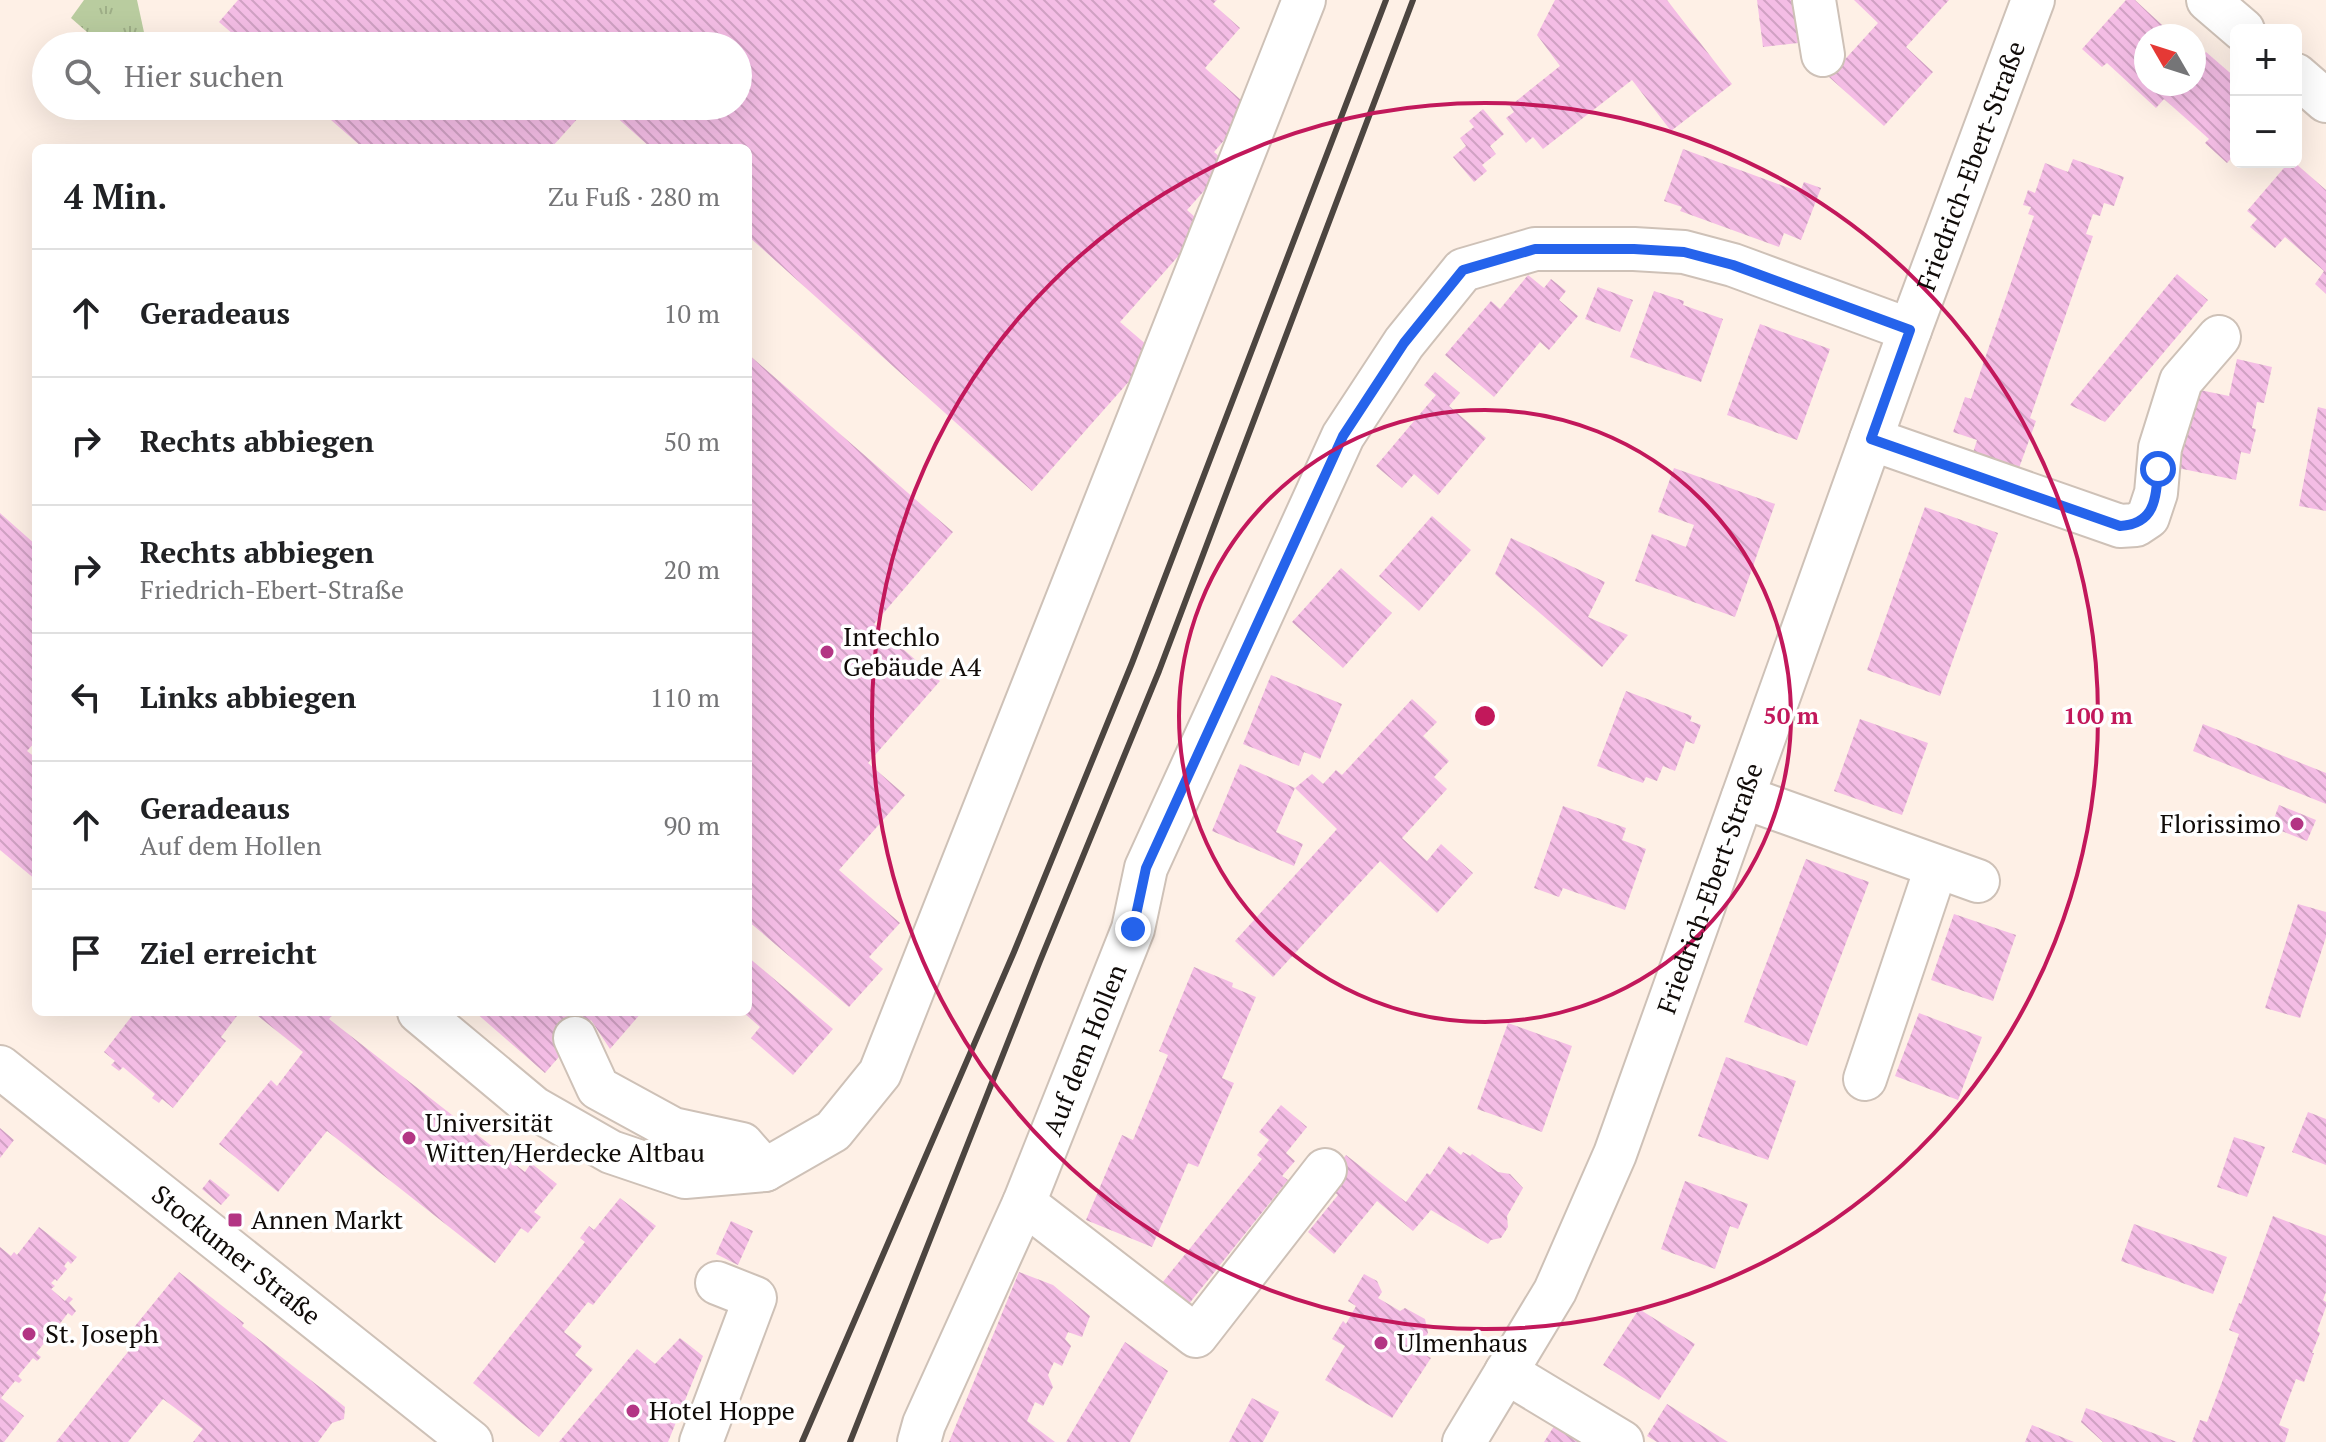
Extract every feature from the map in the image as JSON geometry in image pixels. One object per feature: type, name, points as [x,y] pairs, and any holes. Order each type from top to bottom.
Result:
[{"type":"street","points":[[424,1016],[534,1108],[611,1152],[685,1177],[765,1170],[833,1131],[880,1073],[1304,0]]},
{"type":"street","points":[[1814,0],[1823,55]]},
{"type":"street","name":"Friedrich-Ebert-Straße","points":[[1464,1442],[1555,1291],[1615,1154],[1910,330],[2033,0]]},
{"type":"street","points":[[2208,0],[2236,24]]},
{"type":"street","points":[[2302,80],[2326,101]]},
{"type":"street","name":"Auf dem Hollen","points":[[919,1442],[924,1424],[1024,1203],[1133,929],[1146,868],[1343,436],[1404,343],[1463,270],[1535,249],[1684,252],[1733,265],[1910,330]]},
{"type":"street","points":[[1871,439],[2120,526],[2136,525],[2148,517],[2156,493],[2160,448],[2181,381],[2219,337]]},
{"type":"street","points":[[1743,797],[1978,881]]},
{"type":"street","points":[[1865,1079],[1936,868]]},
{"type":"street","points":[[575,1038],[598,1088],[673,1129],[742,1144],[765,1170]]},
{"type":"street","name":"Stockumer Straße","points":[[0,1067],[471,1442]]},
{"type":"street","points":[[1024,1203],[1196,1336],[1325,1170]]},
{"type":"street","points":[[701,1442],[755,1298],[717,1283]]},
{"type":"street","points":[[1506,1372],[1622,1442]]},
{"type":"green space","points":[[84,0],[137,0],[144,32],[87,32],[71,18]]},
{"type":"building","points":[[238,0],[1217,0],[1213,4],[1240,28],[1205,68],[1251,109],[1214,152],[1228,164],[1187,210],[1205,226],[1120,322],[1155,352],[1032,491],[752,240],[752,144],[647,144],[620,120],[752,120],[752,32],[231,32],[219,22]]},
{"type":"building","points":[[1555,0],[1667,0],[1732,84],[1671,131],[1632,80],[1543,149],[1533,137],[1526,143],[1506,118],[1514,112],[1510,106],[1560,66],[1537,35]]},
{"type":"building","points":[[1757,0],[1792,0],[1798,43],[1763,47]]},
{"type":"building","points":[[1854,0],[1949,0],[1906,47],[1933,72],[1884,126],[1829,77],[1878,23]]},
{"type":"building","points":[[2126,0],[2135,0],[2161,24],[2134,24],[2134,88],[2107,63],[2102,67],[2082,49]]},
{"type":"building","points":[[2206,52],[2230,73],[2230,160],[2227,163],[2205,143],[2209,139],[2164,99],[2156,108],[2143,96],[2206,96]]},
{"type":"building","points":[[1483,109],[1504,134],[1490,146],[1496,154],[1482,165],[1487,171],[1474,182],[1453,157],[1466,146],[1460,138],[1474,127],[1469,121]]},
{"type":"building","points":[[331,120],[576,120],[555,144],[358,144]]},
{"type":"building","points":[[1683,149],[1800,192],[1804,182],[1821,188],[1801,240],[1784,233],[1779,247],[1680,211],[1682,207],[1664,201]]},
{"type":"building","points":[[2073,159],[2124,177],[2114,206],[2104,203],[2100,216],[2093,214],[2086,234],[2093,236],[2030,418],[2036,421],[2019,468],[1973,453],[1977,440],[1953,432],[1965,397],[1971,399],[2034,216],[2028,214],[2031,207],[2023,205],[2028,190],[2035,193],[2045,163],[2068,172]]},
{"type":"building","points":[[2284,168],[2301,168],[2326,190],[2326,294],[2315,284],[2324,271],[2285,237],[2275,248],[2250,227],[2257,219],[2247,211]]},
{"type":"building","points":[[2177,274],[2208,300],[2105,422],[2070,405]]},
{"type":"building","points":[[1528,275],[1544,288],[1551,279],[1566,291],[1559,300],[1578,316],[1549,350],[1540,342],[1494,397],[1445,355],[1491,301],[1500,309]]},
{"type":"building","points":[[1598,287],[1633,300],[1620,332],[1585,319]]},
{"type":"building","points":[[1654,291],[1723,319],[1701,382],[1630,357]]},
{"type":"building","points":[[1760,324],[1830,349],[1797,440],[1727,415]]},
{"type":"building","name":"Intechlo Gebäude A4","points":[[752,357],[953,532],[874,624],[940,681],[868,763],[905,795],[839,870],[900,923],[869,957],[883,969],[849,1007],[752,924]]},
{"type":"building","points":[[2237,359],[2272,367],[2264,403],[2257,402],[2252,428],[2256,429],[2250,454],[2241,452],[2236,480],[2178,468],[2195,389],[2229,396]]},
{"type":"building","points":[[1435,372],[1460,393],[1449,406],[1486,438],[1438,495],[1414,474],[1402,488],[1376,466],[1436,395],[1424,385]]},
{"type":"building","points":[[2318,407],[2326,409],[2326,511],[2299,506]]},
{"type":"building","points":[[1674,468],[1775,504],[1735,617],[1635,581],[1652,534],[1686,547],[1694,525],[1658,512]]},
{"type":"building","points":[[1925,507],[1998,533],[1940,696],[1867,670]]},
{"type":"building","points":[[0,513],[32,541],[32,745],[27,751],[32,755],[32,877],[0,850]]},
{"type":"building","points":[[1432,516],[1471,550],[1419,611],[1379,576]]},
{"type":"building","points":[[1511,538],[1605,582],[1588,617],[1628,635],[1602,667],[1495,574]]},
{"type":"building","points":[[1341,568],[1392,613],[1343,668],[1292,622]]},
{"type":"building","points":[[1271,675],[1342,704],[1320,759],[1304,752],[1299,766],[1243,744]]},
{"type":"building","points":[[1626,691],[1692,716],[1690,721],[1701,725],[1694,744],[1686,741],[1675,771],[1663,766],[1657,781],[1646,777],[1643,783],[1597,766]]},
{"type":"building","points":[[1412,699],[1437,722],[1423,736],[1449,761],[1434,777],[1447,789],[1402,838],[1427,861],[1441,844],[1473,873],[1437,913],[1380,861],[1273,977],[1235,941],[1337,829],[1295,788],[1312,774],[1323,784],[1336,770],[1342,775]]},
{"type":"building","points":[[1860,719],[1928,743],[1902,815],[1834,791]]},
{"type":"building","points":[[2203,724],[2326,773],[2326,804],[2193,751]]},
{"type":"building","points":[[1240,764],[1295,788],[1276,832],[1303,844],[1294,866],[1212,831]]},
{"type":"building","points":[[2279,805],[2316,820],[2307,841],[2271,827]]},
{"type":"building","points":[[1563,806],[1626,828],[1622,840],[1646,849],[1625,910],[1563,888],[1559,897],[1534,888]]},
{"type":"building","points":[[1806,859],[1869,882],[1807,1046],[1744,1022]]},
{"type":"building","points":[[2298,904],[2326,912],[2326,937],[2300,1018],[2265,1008]]},
{"type":"building","points":[[1954,914],[2016,935],[1993,1001],[1931,980]]},
{"type":"building","points":[[752,960],[833,1029],[793,1075],[751,1038],[760,1027],[748,1016],[752,1016]]},
{"type":"building","points":[[1194,967],[1233,983],[1232,987],[1256,997],[1222,1078],[1234,1083],[1198,1167],[1188,1163],[1152,1247],[1086,1220],[1122,1135],[1133,1140],[1168,1055],[1159,1051]]},
{"type":"building","points":[[1919,1013],[1982,1037],[1958,1100],[1895,1076]]},
{"type":"building","points":[[132,1016],[237,1016],[221,1037],[226,1041],[173,1108],[162,1099],[159,1103],[152,1098],[155,1094],[123,1067],[119,1071],[111,1065],[115,1061],[104,1052]]},
{"type":"building","name":"Universität Witten/Herdecke Altbau","points":[[258,1016],[332,1016],[329,1019],[525,1172],[531,1163],[557,1184],[534,1212],[541,1217],[528,1233],[521,1228],[495,1263],[327,1131],[278,1192],[219,1144],[271,1080],[277,1086],[303,1052]]},
{"type":"building","points":[[480,1016],[639,1016],[610,1049],[591,1020],[545,1073]]},
{"type":"building","points":[[1508,1023],[1572,1046],[1542,1132],[1477,1109]]},
{"type":"building","points":[[1726,1057],[1796,1081],[1768,1160],[1698,1136]]},
{"type":"building","points":[[1281,1105],[1307,1127],[1286,1153],[1295,1161],[1282,1176],[1288,1180],[1188,1305],[1162,1283],[1262,1159],[1257,1155],[1269,1140],[1259,1132]]},
{"type":"building","points":[[2308,1112],[2326,1119],[2326,1165],[2292,1152]]},
{"type":"building","points":[[0,1128],[14,1140],[0,1158]]},
{"type":"building","points":[[2234,1137],[2265,1147],[2247,1197],[2217,1187]]},
{"type":"building","points":[[1449,1146],[1461,1155],[1463,1152],[1472,1154],[1498,1172],[1510,1174],[1523,1188],[1507,1216],[1508,1227],[1501,1238],[1488,1244],[1431,1210],[1413,1231],[1377,1201],[1334,1254],[1308,1232],[1338,1195],[1323,1183],[1346,1155],[1406,1202],[1427,1173],[1430,1175]]},
{"type":"building","points":[[210,1179],[230,1195],[221,1205],[202,1189]]},
{"type":"building","points":[[1685,1181],[1748,1204],[1738,1229],[1730,1226],[1715,1269],[1661,1249]]},
{"type":"building","points":[[620,1198],[656,1226],[593,1305],[588,1302],[564,1332],[582,1346],[575,1355],[593,1369],[539,1437],[473,1383],[585,1242],[580,1238],[589,1226],[594,1230]]},
{"type":"building","points":[[2273,1216],[2326,1236],[2326,1292],[2323,1300],[2326,1307],[2304,1382],[2296,1379],[2279,1425],[2289,1429],[2285,1442],[2192,1442],[2200,1420],[2207,1422],[2222,1382],[2239,1334],[2229,1330]]},
{"type":"building","points":[[731,1221],[753,1231],[738,1265],[716,1254]]},
{"type":"building","points":[[2134,1224],[2227,1257],[2213,1294],[2121,1261]]},
{"type":"building","name":"St. Joseph","points":[[39,1227],[77,1257],[71,1264],[68,1261],[64,1266],[67,1269],[57,1281],[55,1279],[51,1283],[55,1286],[51,1289],[65,1301],[69,1296],[73,1299],[69,1303],[76,1311],[72,1316],[68,1313],[55,1330],[59,1333],[54,1339],[50,1336],[36,1353],[41,1357],[37,1361],[33,1358],[18,1376],[22,1380],[19,1383],[15,1381],[1,1398],[24,1416],[4,1442],[0,1442],[0,1247],[11,1256],[14,1252],[17,1255]]},
{"type":"building","points":[[179,1272],[345,1407],[344,1419],[332,1423],[318,1442],[193,1442],[203,1429],[163,1399],[128,1442],[56,1442],[139,1338],[131,1331]]},
{"type":"building","points":[[1019,1272],[1053,1285],[1090,1316],[1082,1337],[1068,1332],[1065,1339],[1071,1346],[1062,1366],[1054,1362],[1048,1375],[1053,1387],[1043,1406],[1035,1402],[1027,1421],[1055,1442],[949,1442]]},
{"type":"building","name":"Ulmenhaus","points":[[1364,1274],[1377,1281],[1382,1292],[1378,1298],[1400,1311],[1405,1308],[1425,1319],[1428,1333],[1418,1351],[1431,1358],[1392,1418],[1325,1380],[1345,1346],[1332,1339],[1343,1321],[1346,1324],[1356,1306],[1348,1301]]},
{"type":"building","points":[[1639,1309],[1695,1344],[1659,1400],[1603,1365]]},
{"type":"building","name":"Hotel Hoppe","points":[[680,1338],[703,1356],[668,1442],[559,1442],[637,1349],[655,1364]]},
{"type":"building","points":[[1125,1342],[1168,1371],[1130,1442],[1066,1442]]},
{"type":"building","points":[[1252,1398],[1279,1412],[1263,1442],[1229,1442]]},
{"type":"building","points":[[1667,1404],[1728,1442],[1657,1442],[1647,1436]]},
{"type":"building","points":[[2086,1408],[2177,1442],[2103,1442],[2081,1422]]},
{"type":"building","points":[[1560,1417],[1601,1442],[1544,1442]]},
{"type":"building","points":[[2032,1425],[2074,1442],[2025,1442]]},
{"type":"railway","points":[[802,1442],[1014,952],[1132,663],[1386,0]]},
{"type":"railway","points":[[850,1442],[1040,961],[1159,671],[1413,0]]},
{"type":"place","name":"Intechlo Gebäude A4","points":[[827,652]]},
{"type":"place","name":"Florissimo","points":[[2297,824]]},
{"type":"place","name":"Universität Witten/Herdecke Altbau","points":[[409,1138]]},
{"type":"place","name":"Annen Markt","points":[[235,1220]]},
{"type":"place","name":"St. Joseph","points":[[29,1334]]},
{"type":"place","name":"Ulmenhaus","points":[[1381,1343]]},
{"type":"place","name":"Hotel Hoppe","points":[[633,1411]]},
{"type":"route","points":[[1133,929],[1146,868],[1343,436],[1404,343],[1463,270],[1535,249],[1684,252],[1733,265],[1910,330],[1871,439],[2120,526],[2136,525],[2148,517],[2156,493],[2158,469]]}]
